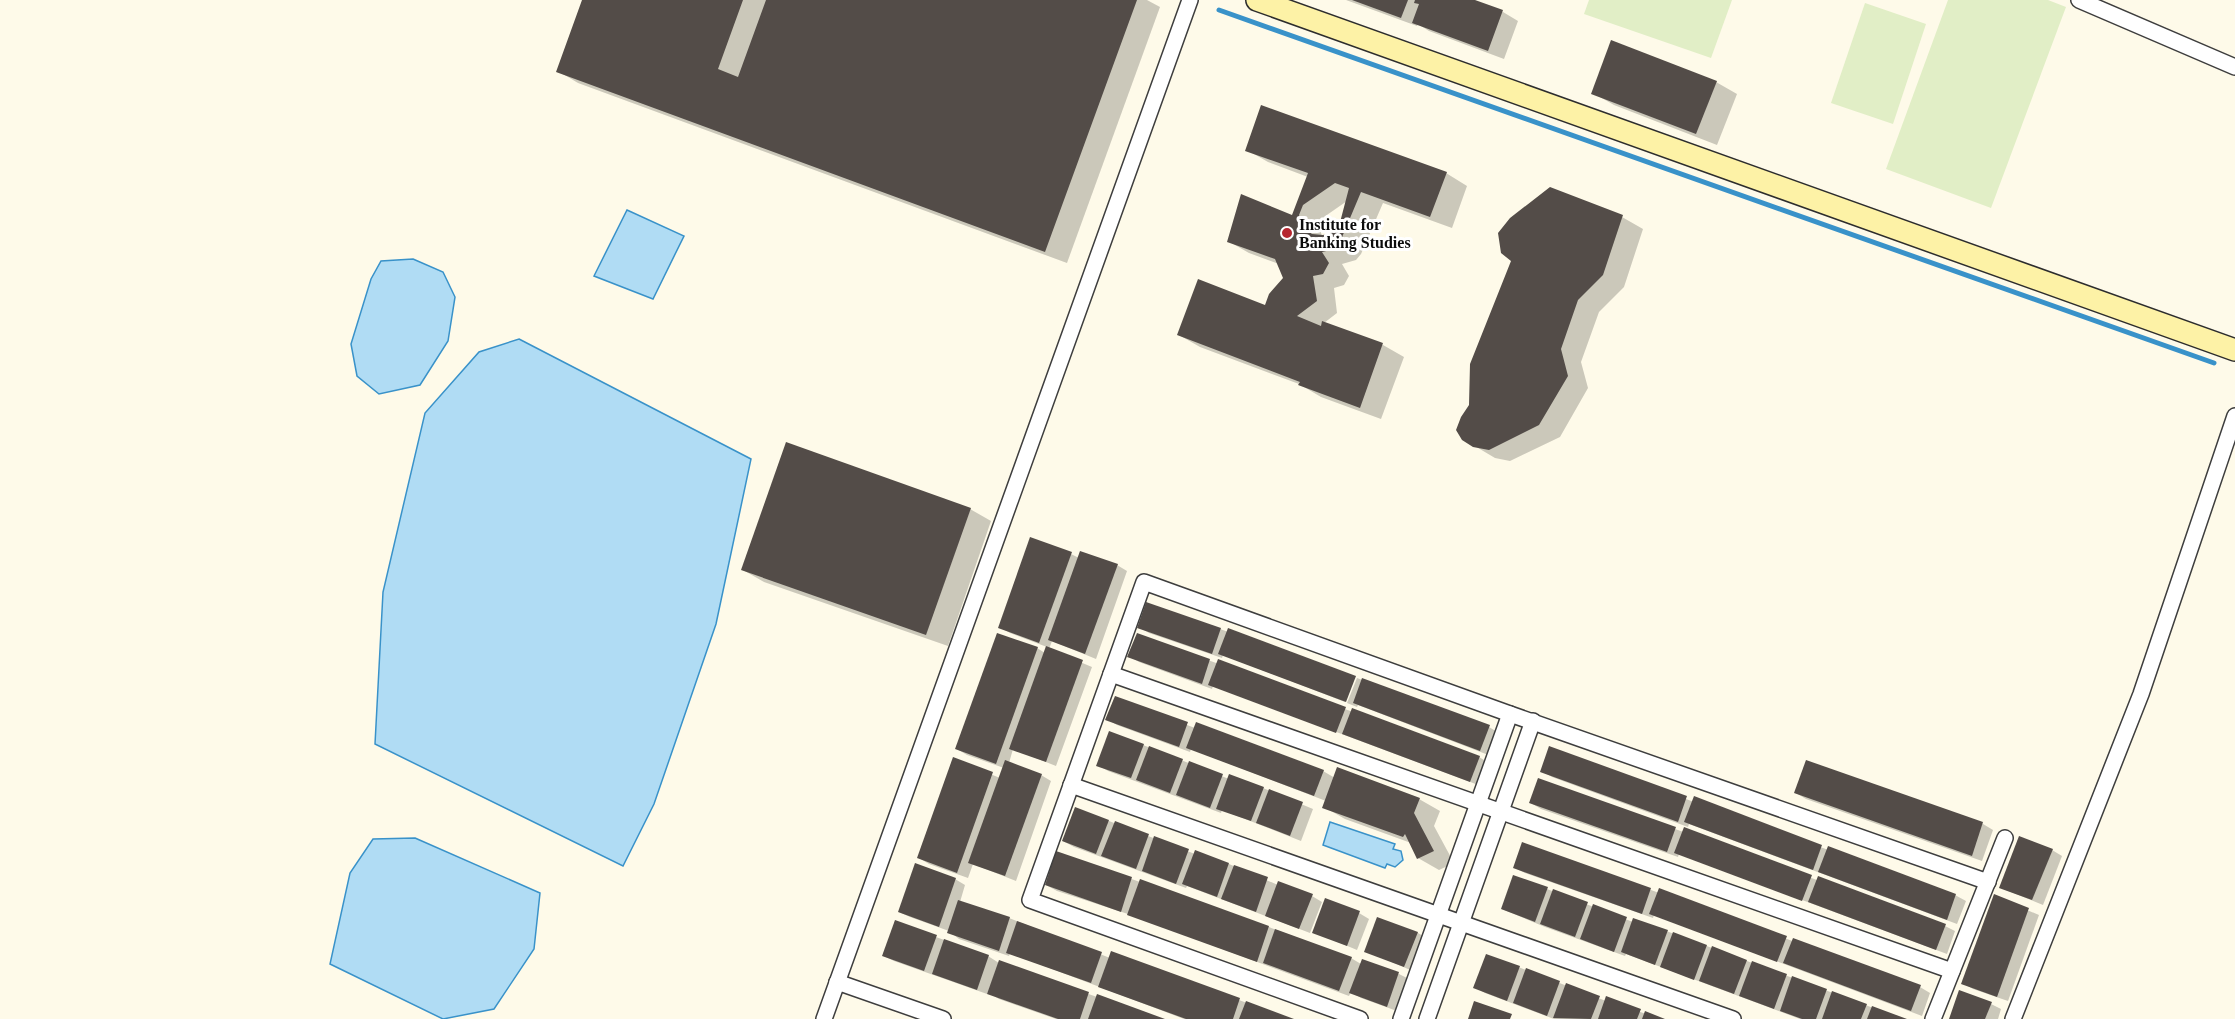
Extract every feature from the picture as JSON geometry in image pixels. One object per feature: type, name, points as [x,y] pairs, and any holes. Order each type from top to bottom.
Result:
[{"type":"street","points":[[824,1019],[1190,0]]},
{"type":"street","points":[[1257,0],[2235,350]]},
{"type":"street","points":[[2079,0],[2235,67]]},
{"type":"street","points":[[2013,1019],[2141,694],[2235,416]]},
{"type":"street","points":[[1360,1019],[1030,900],[1144,582],[1988,882]]},
{"type":"street","points":[[1111,674],[1952,971]]},
{"type":"street","points":[[1401,1019],[1510,714]]},
{"type":"street","points":[[1427,1019],[1533,722]]},
{"type":"street","points":[[1071,784],[1732,1019]]},
{"type":"street","points":[[1933,1019],[2005,838]]},
{"type":"street","points":[[837,982],[943,1019]]},
{"type":"green space","points":[[1589,0],[1732,0],[1711,58],[1584,14]]},
{"type":"green space","points":[[1948,0],[2048,0],[2066,7],[1991,208],[1886,169]]},
{"type":"green space","points":[[1865,3],[1926,24],[1893,124],[1831,103]]},
{"type":"water","points":[[627,210],[684,236],[653,299],[594,276]]},
{"type":"water","points":[[413,259],[443,272],[455,297],[448,341],[420,385],[379,394],[357,376],[351,344],[371,279],[381,261]]},
{"type":"water","points":[[519,339],[751,459],[716,624],[654,804],[623,866],[375,744],[383,592],[425,413],[479,352]]},
{"type":"water","points":[[1330,822],[1395,844],[1393,849],[1401,851],[1403,860],[1395,867],[1387,864],[1385,868],[1323,845]]},
{"type":"water","points":[[415,838],[540,893],[534,949],[494,1009],[443,1019],[330,964],[350,873],[373,839]]},
{"type":"building","points":[[582,0],[743,0],[718,69],[738,77],[766,0],[1137,0],[1045,252],[556,72]]},
{"type":"building","points":[[1352,0],[1408,0],[1401,18]]},
{"type":"building","points":[[1415,0],[1475,0],[1503,10],[1488,51],[1412,23],[1419,4],[1414,3]]},
{"type":"building","points":[[1611,40],[1717,81],[1696,134],[1591,94]]},
{"type":"building","points":[[1261,105],[1447,172],[1430,217],[1361,192],[1340,242],[1335,249],[1322,252],[1329,263],[1323,274],[1313,276],[1317,301],[1297,316],[1321,326],[1322,321],[1383,343],[1360,408],[1298,385],[1300,382],[1177,335],[1198,279],[1265,305],[1269,294],[1283,278],[1275,259],[1227,242],[1241,194],[1292,215],[1308,173],[1245,151]],"holes":[[[1335,183],[1349,188],[1338,230],[1323,235],[1312,234],[1303,227],[1299,215],[1303,205]]]},
{"type":"building","points":[[1550,187],[1623,215],[1603,275],[1578,300],[1561,349],[1568,376],[1539,425],[1489,450],[1473,447],[1462,440],[1456,430],[1469,405],[1470,364],[1511,261],[1501,253],[1498,233],[1510,218]]},
{"type":"building","points":[[786,442],[971,508],[926,635],[741,570]]},
{"type":"building","points":[[1030,537],[1072,552],[1039,643],[998,628]]},
{"type":"building","points":[[1080,551],[1118,564],[1085,654],[1048,640]]},
{"type":"building","points":[[1146,602],[1221,628],[1212,654],[1137,628]]},
{"type":"building","points":[[1228,628],[1356,676],[1346,702],[1218,654]]},
{"type":"building","points":[[997,633],[1038,647],[996,764],[955,749]]},
{"type":"building","points":[[1137,633],[1210,659],[1202,684],[1127,657]]},
{"type":"building","points":[[1046,646],[1083,660],[1046,762],[1009,749]]},
{"type":"building","points":[[1218,659],[1346,707],[1336,733],[1208,685]]},
{"type":"building","points":[[1362,678],[1490,725],[1480,751],[1353,703]]},
{"type":"building","points":[[1115,696],[1188,722],[1179,747],[1105,720]]},
{"type":"building","points":[[1352,708],[1480,756],[1470,782],[1342,734]]},
{"type":"building","points":[[1196,722],[1324,770],[1314,796],[1186,748]]},
{"type":"building","points":[[1109,731],[1144,744],[1131,778],[1096,766]]},
{"type":"building","points":[[1149,746],[1183,759],[1170,793],[1136,780]]},
{"type":"building","points":[[1549,746],[1687,796],[1678,822],[1540,772]]},
{"type":"building","points":[[953,757],[993,772],[957,873],[917,858]]},
{"type":"building","points":[[1005,760],[1042,774],[1005,876],[968,863]]},
{"type":"building","points":[[1806,760],[1983,822],[1972,856],[1794,793]]},
{"type":"building","points":[[1189,761],[1223,774],[1210,808],[1176,795]]},
{"type":"building","points":[[1337,767],[1420,798],[1414,813],[1434,851],[1417,859],[1405,834],[1403,837],[1322,808]]},
{"type":"building","points":[[1229,774],[1264,787],[1251,821],[1216,809]]},
{"type":"building","points":[[1538,778],[1676,827],[1667,852],[1529,803]]},
{"type":"building","points":[[1269,789],[1303,802],[1290,836],[1256,823]]},
{"type":"building","points":[[1694,796],[1822,845],[1813,870],[1684,822]]},
{"type":"building","points":[[1075,807],[1109,820],[1096,854],[1062,841]]},
{"type":"building","points":[[1115,821],[1149,834],[1136,869],[1101,856]]},
{"type":"building","points":[[1684,827],[1812,875],[1802,901],[1674,853]]},
{"type":"building","points":[[1154,836],[1189,849],[1176,884],[1142,871]]},
{"type":"building","points":[[2019,836],[2053,849],[2032,900],[1999,888]]},
{"type":"building","points":[[1522,842],[1651,888],[1642,914],[1513,868]]},
{"type":"building","points":[[1828,846],[1956,894],[1947,920],[1818,872]]},
{"type":"building","points":[[1195,850],[1229,863],[1217,897],[1182,884]]},
{"type":"building","points":[[1056,851],[1132,877],[1121,912],[1045,885]]},
{"type":"building","points":[[915,863],[956,878],[939,927],[898,912]]},
{"type":"building","points":[[1234,865],[1268,877],[1256,912],[1221,899]]},
{"type":"building","points":[[1513,875],[1548,887],[1535,922],[1501,909]]},
{"type":"building","points":[[1818,876],[1946,924],[1936,950],[1808,902]]},
{"type":"building","points":[[1140,879],[1269,926],[1257,962],[1127,915]]},
{"type":"building","points":[[1278,881],[1313,894],[1299,929],[1265,916]]},
{"type":"building","points":[[1659,888],[1787,936],[1777,962],[1649,914]]},
{"type":"building","points":[[1553,889],[1588,902],[1575,937],[1540,924]]},
{"type":"building","points":[[1994,894],[2029,908],[1997,997],[1961,984]]},
{"type":"building","points":[[1325,898],[1360,911],[1347,946],[1312,933]]},
{"type":"building","points":[[958,900],[1010,917],[999,951],[947,933]]},
{"type":"building","points":[[1593,904],[1627,917],[1614,952],[1580,939]]},
{"type":"building","points":[[1377,917],[1418,932],[1404,967],[1364,952]]},
{"type":"building","points":[[1633,918],[1668,930],[1655,965],[1621,952]]},
{"type":"building","points":[[895,920],[937,935],[924,971],[882,956]]},
{"type":"building","points":[[1017,921],[1102,952],[1091,983],[1006,953]]},
{"type":"building","points":[[1275,929],[1352,957],[1339,991],[1263,963]]},
{"type":"building","points":[[1673,932],[1707,945],[1694,980],[1660,967]]},
{"type":"building","points":[[1793,938],[1921,985],[1911,1011],[1783,963]]},
{"type":"building","points":[[944,939],[989,955],[977,990],[932,974]]},
{"type":"building","points":[[1712,946],[1747,960],[1734,994],[1699,981]]},
{"type":"building","points":[[1111,951],[1240,998],[1233,1019],[1186,1019],[1098,987]]},
{"type":"building","points":[[1486,954],[1520,966],[1507,1001],[1473,988]]},
{"type":"building","points":[[1362,959],[1399,972],[1387,1007],[1349,993]]},
{"type":"building","points":[[999,960],[1089,992],[1080,1019],[1058,1019],[987,994]]},
{"type":"building","points":[[1752,961],[1787,974],[1774,1009],[1739,996]]},
{"type":"building","points":[[1526,968],[1560,981],[1547,1016],[1513,1003]]},
{"type":"building","points":[[1792,976],[1827,989],[1816,1019],[1802,1019],[1780,1011]]},
{"type":"building","points":[[1566,983],[1600,996],[1591,1019],[1553,1018]]},
{"type":"building","points":[[1959,990],[1992,1002],[1985,1019],[1949,1019]]},
{"type":"building","points":[[1832,991],[1867,1004],[1861,1019],[1822,1019]]},
{"type":"building","points":[[1097,994],[1165,1019],[1088,1019]]},
{"type":"building","points":[[1606,996],[1641,1009],[1637,1019],[1598,1019]]},
{"type":"building","points":[[1246,1001],[1294,1019],[1239,1019]]},
{"type":"building","points":[[1474,1001],[1512,1014],[1510,1019],[1468,1019]]},
{"type":"building","points":[[1872,1006],[1907,1019],[1867,1019]]},
{"type":"building","points":[[1645,1011],[1665,1019],[1642,1019]]},
{"type":"waterway","points":[[1219,10],[2214,363]]},
{"type":"place","name":"Institute for Banking Studies","points":[[1287,233]]}]
